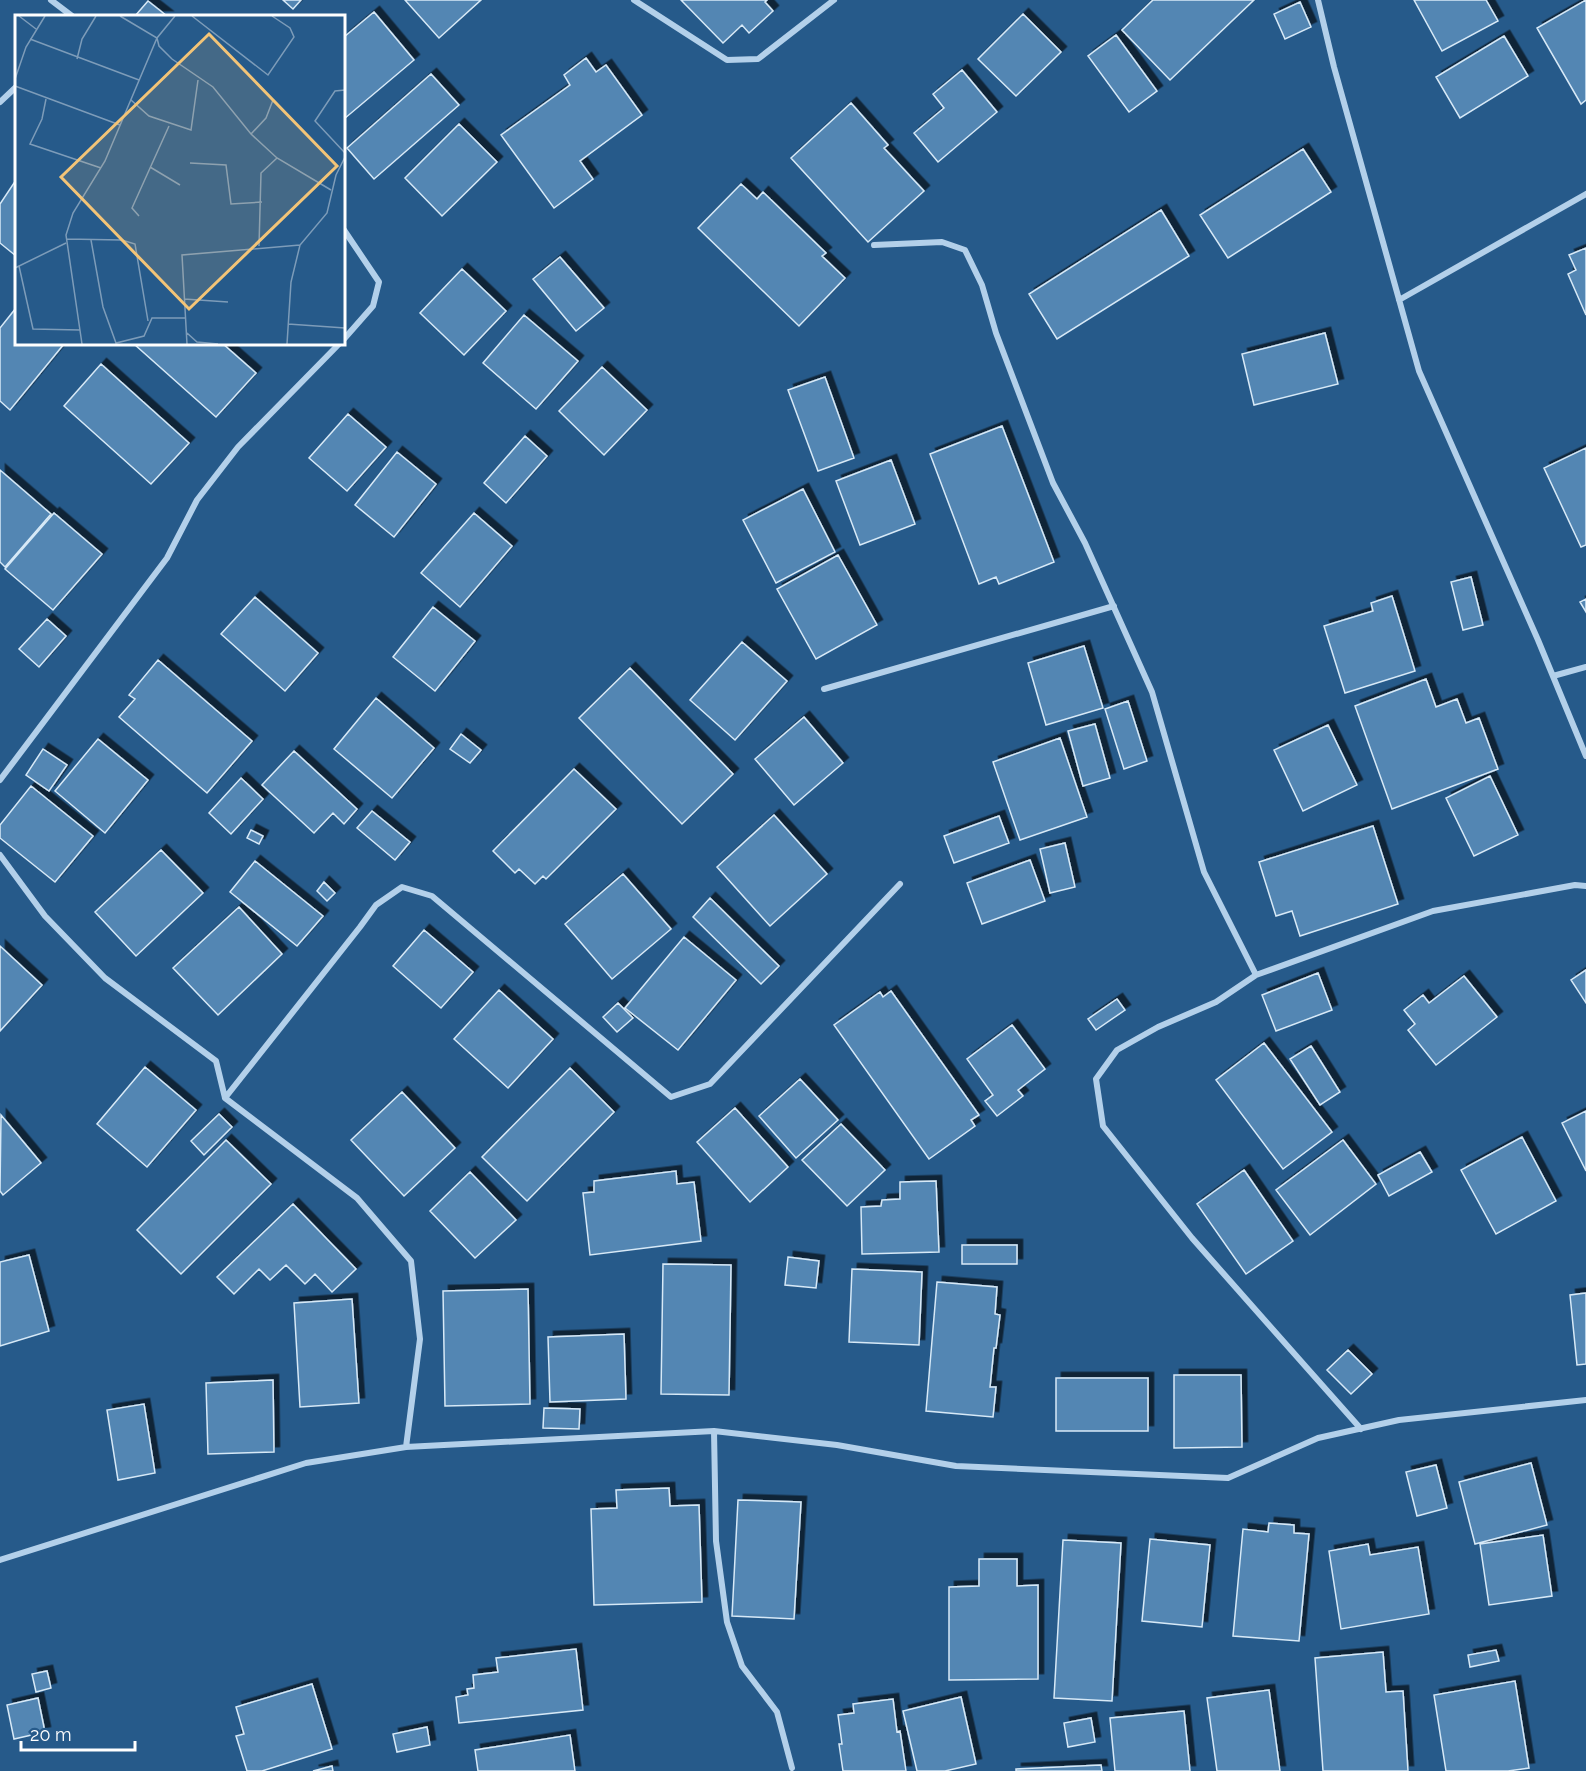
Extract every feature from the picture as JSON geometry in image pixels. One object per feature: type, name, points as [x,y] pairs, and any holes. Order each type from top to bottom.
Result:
[{"type":"street","points":[[51,0],[71,15]]},
{"type":"street","points":[[634,0],[727,60],[758,59],[834,0]]},
{"type":"street","points":[[1318,0],[1334,67],[1419,371],[1586,756]]},
{"type":"street","points":[[0,102],[15,88]]},
{"type":"street","points":[[1399,300],[1586,194]]},
{"type":"street","points":[[345,231],[379,282],[373,306],[345,338]]},
{"type":"street","points":[[874,245],[942,242],[965,250],[982,285],[996,333],[1053,483],[1085,543],[1152,692],[1204,872],[1256,975]]},
{"type":"street","points":[[0,780],[167,558],[197,500],[238,447],[338,345]]},
{"type":"street","points":[[824,689],[1113,606]]},
{"type":"street","points":[[1552,676],[1586,667]]},
{"type":"street","points":[[0,855],[45,916],[105,978],[216,1061],[225,1098],[357,1198],[411,1261],[420,1339],[406,1448]]},
{"type":"street","points":[[225,1098],[376,905],[402,887],[432,896],[671,1097],[710,1084],[900,884]]},
{"type":"street","points":[[1361,1429],[1192,1238],[1103,1126],[1096,1079],[1117,1050],[1158,1027],[1216,1002],[1256,975],[1433,911],[1575,885],[1586,886]]},
{"type":"street","points":[[0,1560],[306,1463],[406,1448],[714,1431],[837,1445],[956,1466],[1228,1478],[1318,1438],[1399,1420],[1586,1400]]},
{"type":"street","points":[[714,1431],[716,1541],[727,1622],[742,1666],[777,1712],[792,1768]]},
{"type":"building","points":[[283,0],[301,0],[293,9]]},
{"type":"building","points":[[405,0],[481,0],[439,38]]},
{"type":"building","points":[[681,0],[767,0],[765,2],[773,11],[749,33],[742,25],[723,43]]},
{"type":"building","points":[[1153,0],[1254,0],[1170,80],[1122,30]]},
{"type":"building","points":[[1414,0],[1486,0],[1498,21],[1442,51]]},
{"type":"building","points":[[1586,0],[1586,100],[1581,104],[1537,28]]},
{"type":"building","points":[[148,1],[166,15],[136,15]]},
{"type":"building","points":[[1300,2],[1311,27],[1285,39],[1274,14]]},
{"type":"building","points":[[374,12],[414,60],[345,118],[345,36]]},
{"type":"building","points":[[1023,14],[1061,52],[1016,96],[978,59]]},
{"type":"building","points":[[1116,35],[1157,91],[1129,112],[1088,56]]},
{"type":"building","points":[[1504,36],[1528,76],[1460,118],[1436,77]]},
{"type":"building","points":[[586,58],[596,72],[606,65],[642,115],[580,161],[593,179],[554,208],[501,135],[570,85],[564,75]]},
{"type":"building","points":[[962,70],[997,112],[938,162],[914,133],[944,108],[933,94]]},
{"type":"building","points":[[431,74],[459,105],[374,179],[347,148]]},
{"type":"building","points":[[851,103],[888,145],[884,148],[924,191],[868,242],[791,158]]},
{"type":"building","points":[[459,124],[497,162],[442,216],[405,178]]},
{"type":"building","points":[[1303,149],[1331,192],[1228,258],[1200,215]]},
{"type":"building","points":[[15,182],[15,255],[0,243],[0,204]]},
{"type":"building","points":[[741,184],[757,199],[763,192],[826,253],[822,256],[845,278],[799,326],[698,228]]},
{"type":"building","points":[[1161,210],[1189,256],[1057,339],[1029,294]]},
{"type":"building","points":[[1586,248],[1586,315],[1568,274],[1576,270],[1569,255]]},
{"type":"building","points":[[560,257],[604,308],[576,331],[533,279]]},
{"type":"building","points":[[462,269],[506,311],[464,355],[420,313]]},
{"type":"building","points":[[15,309],[15,345],[63,345],[10,410],[0,401],[0,328]]},
{"type":"building","points":[[524,315],[578,361],[536,409],[483,363]]},
{"type":"building","points":[[1325,333],[1338,384],[1254,405],[1242,354]]},
{"type":"building","points":[[135,345],[224,345],[256,373],[216,417]]},
{"type":"building","points":[[101,364],[189,443],[151,484],[64,406]]},
{"type":"building","points":[[602,367],[647,410],[604,455],[559,411]]},
{"type":"building","points":[[825,377],[854,458],[818,471],[788,390]]},
{"type":"building","points":[[348,414],[386,447],[347,491],[309,458]]},
{"type":"building","points":[[1002,426],[1054,562],[999,584],[996,577],[979,584],[930,454]]},
{"type":"building","points":[[525,436],[547,456],[506,503],[484,483]]},
{"type":"building","points":[[1586,448],[1586,545],[1581,547],[1544,468]]},
{"type":"building","points":[[397,452],[436,484],[394,537],[355,505]]},
{"type":"building","points":[[891,460],[915,524],[860,545],[836,481]]},
{"type":"building","points":[[0,470],[51,514],[5,567],[0,562]]},
{"type":"building","points":[[803,489],[835,552],[776,583],[743,520]]},
{"type":"building","points":[[54,513],[102,554],[53,610],[5,569]]},
{"type":"building","points":[[474,513],[512,546],[460,607],[421,573]]},
{"type":"building","points":[[838,555],[877,625],[816,659],[777,589]]},
{"type":"building","points":[[1471,577],[1483,625],[1463,630],[1451,582]]},
{"type":"building","points":[[1392,596],[1415,671],[1345,693],[1324,626],[1373,611],[1371,603]]},
{"type":"building","points":[[255,597],[318,653],[285,691],[221,634]]},
{"type":"building","points":[[1586,599],[1586,612],[1580,602]]},
{"type":"building","points":[[433,607],[475,641],[435,691],[393,657]]},
{"type":"building","points":[[47,619],[66,636],[39,667],[19,649]]},
{"type":"building","points":[[742,642],[787,681],[735,740],[690,700]]},
{"type":"building","points":[[1084,646],[1103,708],[1046,725],[1028,663]]},
{"type":"building","points":[[158,660],[252,741],[207,793],[119,717],[135,699],[129,695]]},
{"type":"building","points":[[630,668],[733,774],[682,824],[579,718]]},
{"type":"building","points":[[1426,679],[1436,707],[1457,699],[1466,723],[1479,718],[1498,769],[1392,809],[1355,706]]},
{"type":"building","points":[[376,698],[434,748],[392,798],[334,749]]},
{"type":"building","points":[[1128,701],[1147,761],[1124,769],[1105,709]]},
{"type":"building","points":[[804,717],[843,763],[794,805],[755,759]]},
{"type":"building","points":[[1095,724],[1110,778],[1083,786],[1068,731]]},
{"type":"building","points":[[1328,725],[1357,785],[1303,811],[1274,750]]},
{"type":"building","points":[[461,734],[481,750],[470,763],[450,749]]},
{"type":"building","points":[[1060,738],[1087,817],[1020,840],[993,762]]},
{"type":"building","points":[[98,739],[148,780],[105,833],[55,791]]},
{"type":"building","points":[[43,749],[67,765],[49,791],[26,775]]},
{"type":"building","points":[[294,751],[357,809],[344,824],[333,813],[314,833],[262,785]]},
{"type":"building","points":[[574,769],[616,809],[546,879],[543,876],[535,884],[519,869],[515,873],[493,851]]},
{"type":"building","points":[[1490,776],[1518,835],[1474,856],[1446,798]]},
{"type":"building","points":[[241,778],[263,799],[231,834],[209,813]]},
{"type":"building","points":[[31,786],[93,836],[55,882],[0,838],[0,825]]},
{"type":"building","points":[[372,811],[410,842],[395,860],[357,828]]},
{"type":"building","points":[[774,815],[827,874],[770,926],[717,867]]},
{"type":"building","points":[[999,816],[1009,843],[954,863],[944,836]]},
{"type":"building","points":[[1373,826],[1398,904],[1300,936],[1292,911],[1276,916],[1259,862]]},
{"type":"building","points":[[251,830],[263,836],[259,844],[247,838]]},
{"type":"building","points":[[1065,843],[1075,887],[1050,893],[1040,849]]},
{"type":"building","points":[[161,850],[203,893],[136,956],[95,912]]},
{"type":"building","points":[[1030,860],[1045,901],[982,924],[967,883]]},
{"type":"building","points":[[255,861],[323,916],[297,946],[230,892]]},
{"type":"building","points":[[623,874],[671,929],[612,979],[565,924]]},
{"type":"building","points":[[324,882],[335,893],[327,901],[317,891]]},
{"type":"building","points":[[710,898],[779,966],[761,984],[693,917]]},
{"type":"building","points":[[239,907],[282,954],[218,1015],[173,968]]},
{"type":"building","points":[[424,930],[473,972],[441,1008],[393,966]]},
{"type":"building","points":[[684,937],[736,980],[678,1050],[625,1008]]},
{"type":"building","points":[[0,946],[42,985],[0,1031]]},
{"type":"building","points":[[1586,970],[1586,1003],[1571,980]]},
{"type":"building","points":[[1318,973],[1332,1010],[1276,1031],[1262,995]]},
{"type":"building","points":[[1464,976],[1497,1017],[1436,1065],[1408,1030],[1415,1024],[1404,1010],[1423,995],[1429,1003]]},
{"type":"building","points":[[499,990],[553,1039],[508,1088],[454,1039]]},
{"type":"building","points":[[891,991],[979,1115],[971,1120],[975,1126],[929,1159],[834,1025],[880,992],[883,997]]},
{"type":"building","points":[[1117,999],[1125,1010],[1096,1030],[1088,1019]]},
{"type":"building","points":[[618,1003],[633,1018],[617,1032],[603,1017]]},
{"type":"building","points":[[1012,1025],[1045,1069],[1018,1090],[1023,1096],[997,1116],[985,1101],[993,1095],[967,1059]]},
{"type":"building","points":[[1264,1043],[1332,1132],[1283,1169],[1216,1080]]},
{"type":"building","points":[[1311,1046],[1340,1092],[1320,1105],[1290,1059]]},
{"type":"building","points":[[145,1067],[196,1110],[147,1167],[97,1124]]},
{"type":"building","points":[[570,1068],[614,1112],[527,1201],[482,1157]]},
{"type":"building","points":[[800,1079],[838,1120],[796,1158],[759,1116]]},
{"type":"building","points":[[402,1092],[455,1148],[404,1196],[351,1140]]},
{"type":"building","points":[[735,1108],[788,1167],[750,1202],[697,1142]]},
{"type":"building","points":[[1586,1111],[1586,1171],[1562,1123]]},
{"type":"building","points":[[219,1114],[232,1127],[204,1155],[191,1141]]},
{"type":"building","points":[[1,1115],[41,1163],[3,1195],[0,1191]]},
{"type":"building","points":[[841,1124],[885,1170],[847,1206],[802,1160]]},
{"type":"building","points":[[1522,1137],[1556,1201],[1496,1234],[1461,1170]]},
{"type":"building","points":[[226,1140],[271,1184],[181,1274],[137,1230]]},
{"type":"building","points":[[1343,1140],[1376,1184],[1310,1235],[1276,1190]]},
{"type":"building","points":[[1420,1152],[1432,1172],[1389,1196],[1378,1175]]},
{"type":"building","points":[[1244,1170],[1293,1241],[1246,1274],[1197,1204]]},
{"type":"building","points":[[676,1171],[677,1184],[694,1182],[701,1241],[590,1255],[583,1193],[594,1192],[594,1181]]},
{"type":"building","points":[[470,1172],[516,1220],[475,1258],[430,1211]]},
{"type":"building","points":[[936,1181],[939,1252],[862,1254],[861,1207],[881,1206],[882,1200],[900,1199],[900,1182]]},
{"type":"building","points":[[293,1204],[356,1269],[332,1292],[315,1274],[305,1284],[286,1265],[270,1280],[259,1269],[234,1294],[217,1277]]},
{"type":"building","points":[[962,1245],[1017,1245],[1017,1264],[962,1264]]},
{"type":"building","points":[[29,1255],[49,1331],[0,1346],[0,1262]]},
{"type":"building","points":[[788,1257],[819,1261],[816,1288],[785,1285]]},
{"type":"building","points":[[663,1264],[731,1265],[729,1395],[661,1394]]},
{"type":"building","points":[[852,1269],[922,1272],[919,1345],[849,1342]]},
{"type":"building","points":[[937,1282],[997,1287],[995,1314],[1000,1315],[990,1387],[996,1387],[993,1417],[926,1411]]},
{"type":"building","points":[[528,1289],[530,1404],[445,1406],[443,1291]]},
{"type":"building","points":[[1586,1293],[1586,1364],[1577,1365],[1570,1295]]},
{"type":"building","points":[[352,1299],[359,1403],[300,1407],[294,1303]]},
{"type":"building","points":[[624,1334],[626,1399],[550,1402],[548,1337]]},
{"type":"building","points":[[1348,1350],[1372,1374],[1351,1394],[1327,1370]]},
{"type":"building","points":[[1174,1375],[1241,1375],[1242,1447],[1174,1448]]},
{"type":"building","points":[[1056,1378],[1148,1378],[1148,1431],[1056,1431]]},
{"type":"building","points":[[273,1380],[274,1452],[208,1454],[206,1383]]},
{"type":"building","points":[[144,1404],[155,1473],[118,1480],[107,1410]]},
{"type":"building","points":[[544,1408],[580,1409],[579,1429],[543,1428]]},
{"type":"building","points":[[1531,1463],[1547,1525],[1475,1544],[1459,1482]]},
{"type":"building","points":[[1436,1465],[1447,1508],[1417,1516],[1406,1472]]},
{"type":"building","points":[[669,1488],[670,1506],[699,1505],[702,1602],[594,1605],[591,1509],[617,1508],[616,1490]]},
{"type":"building","points":[[738,1500],[801,1502],[794,1619],[732,1616]]},
{"type":"building","points":[[1269,1523],[1294,1525],[1294,1533],[1309,1534],[1299,1641],[1233,1636],[1243,1529],[1268,1532]]},
{"type":"building","points":[[1543,1535],[1552,1596],[1489,1605],[1480,1544]]},
{"type":"building","points":[[1150,1539],[1210,1545],[1202,1627],[1142,1621]]},
{"type":"building","points":[[1063,1540],[1121,1543],[1112,1701],[1054,1698]]},
{"type":"building","points":[[1368,1544],[1370,1555],[1418,1547],[1429,1614],[1341,1629],[1329,1551]]},
{"type":"building","points":[[979,1559],[1017,1559],[1017,1586],[1038,1585],[1038,1679],[949,1680],[949,1587],[979,1586]]},
{"type":"building","points":[[576,1649],[583,1710],[459,1723],[456,1697],[468,1695],[467,1689],[474,1688],[473,1675],[498,1672],[496,1658]]},
{"type":"building","points":[[1496,1650],[1499,1661],[1470,1667],[1468,1655]]},
{"type":"building","points":[[1383,1652],[1386,1692],[1403,1691],[1408,1771],[1323,1771],[1315,1658]]},
{"type":"building","points":[[47,1671],[51,1688],[36,1692],[32,1674]]},
{"type":"building","points":[[1515,1681],[1529,1768],[1508,1771],[1446,1771],[1434,1695]]},
{"type":"building","points":[[312,1684],[332,1749],[262,1771],[247,1771],[236,1736],[244,1734],[236,1707]]},
{"type":"building","points":[[1269,1690],[1280,1771],[1217,1771],[1207,1698]]},
{"type":"building","points":[[961,1697],[976,1764],[945,1771],[917,1771],[903,1711]]},
{"type":"building","points":[[38,1698],[45,1732],[14,1739],[7,1705]]},
{"type":"building","points":[[893,1699],[897,1732],[900,1731],[906,1771],[843,1771],[838,1715],[854,1713],[853,1704]]},
{"type":"building","points":[[1184,1711],[1190,1771],[1115,1771],[1110,1718]]},
{"type":"building","points":[[1091,1718],[1095,1742],[1068,1747],[1064,1723]]},
{"type":"building","points":[[427,1727],[430,1745],[397,1752],[393,1734]]},
{"type":"building","points":[[570,1735],[575,1771],[478,1771],[475,1750]]},
{"type":"building","points":[[1101,1765],[1102,1771],[1016,1771],[1016,1769]]},
{"type":"building","points":[[332,1766],[333,1771],[313,1771]]}]
